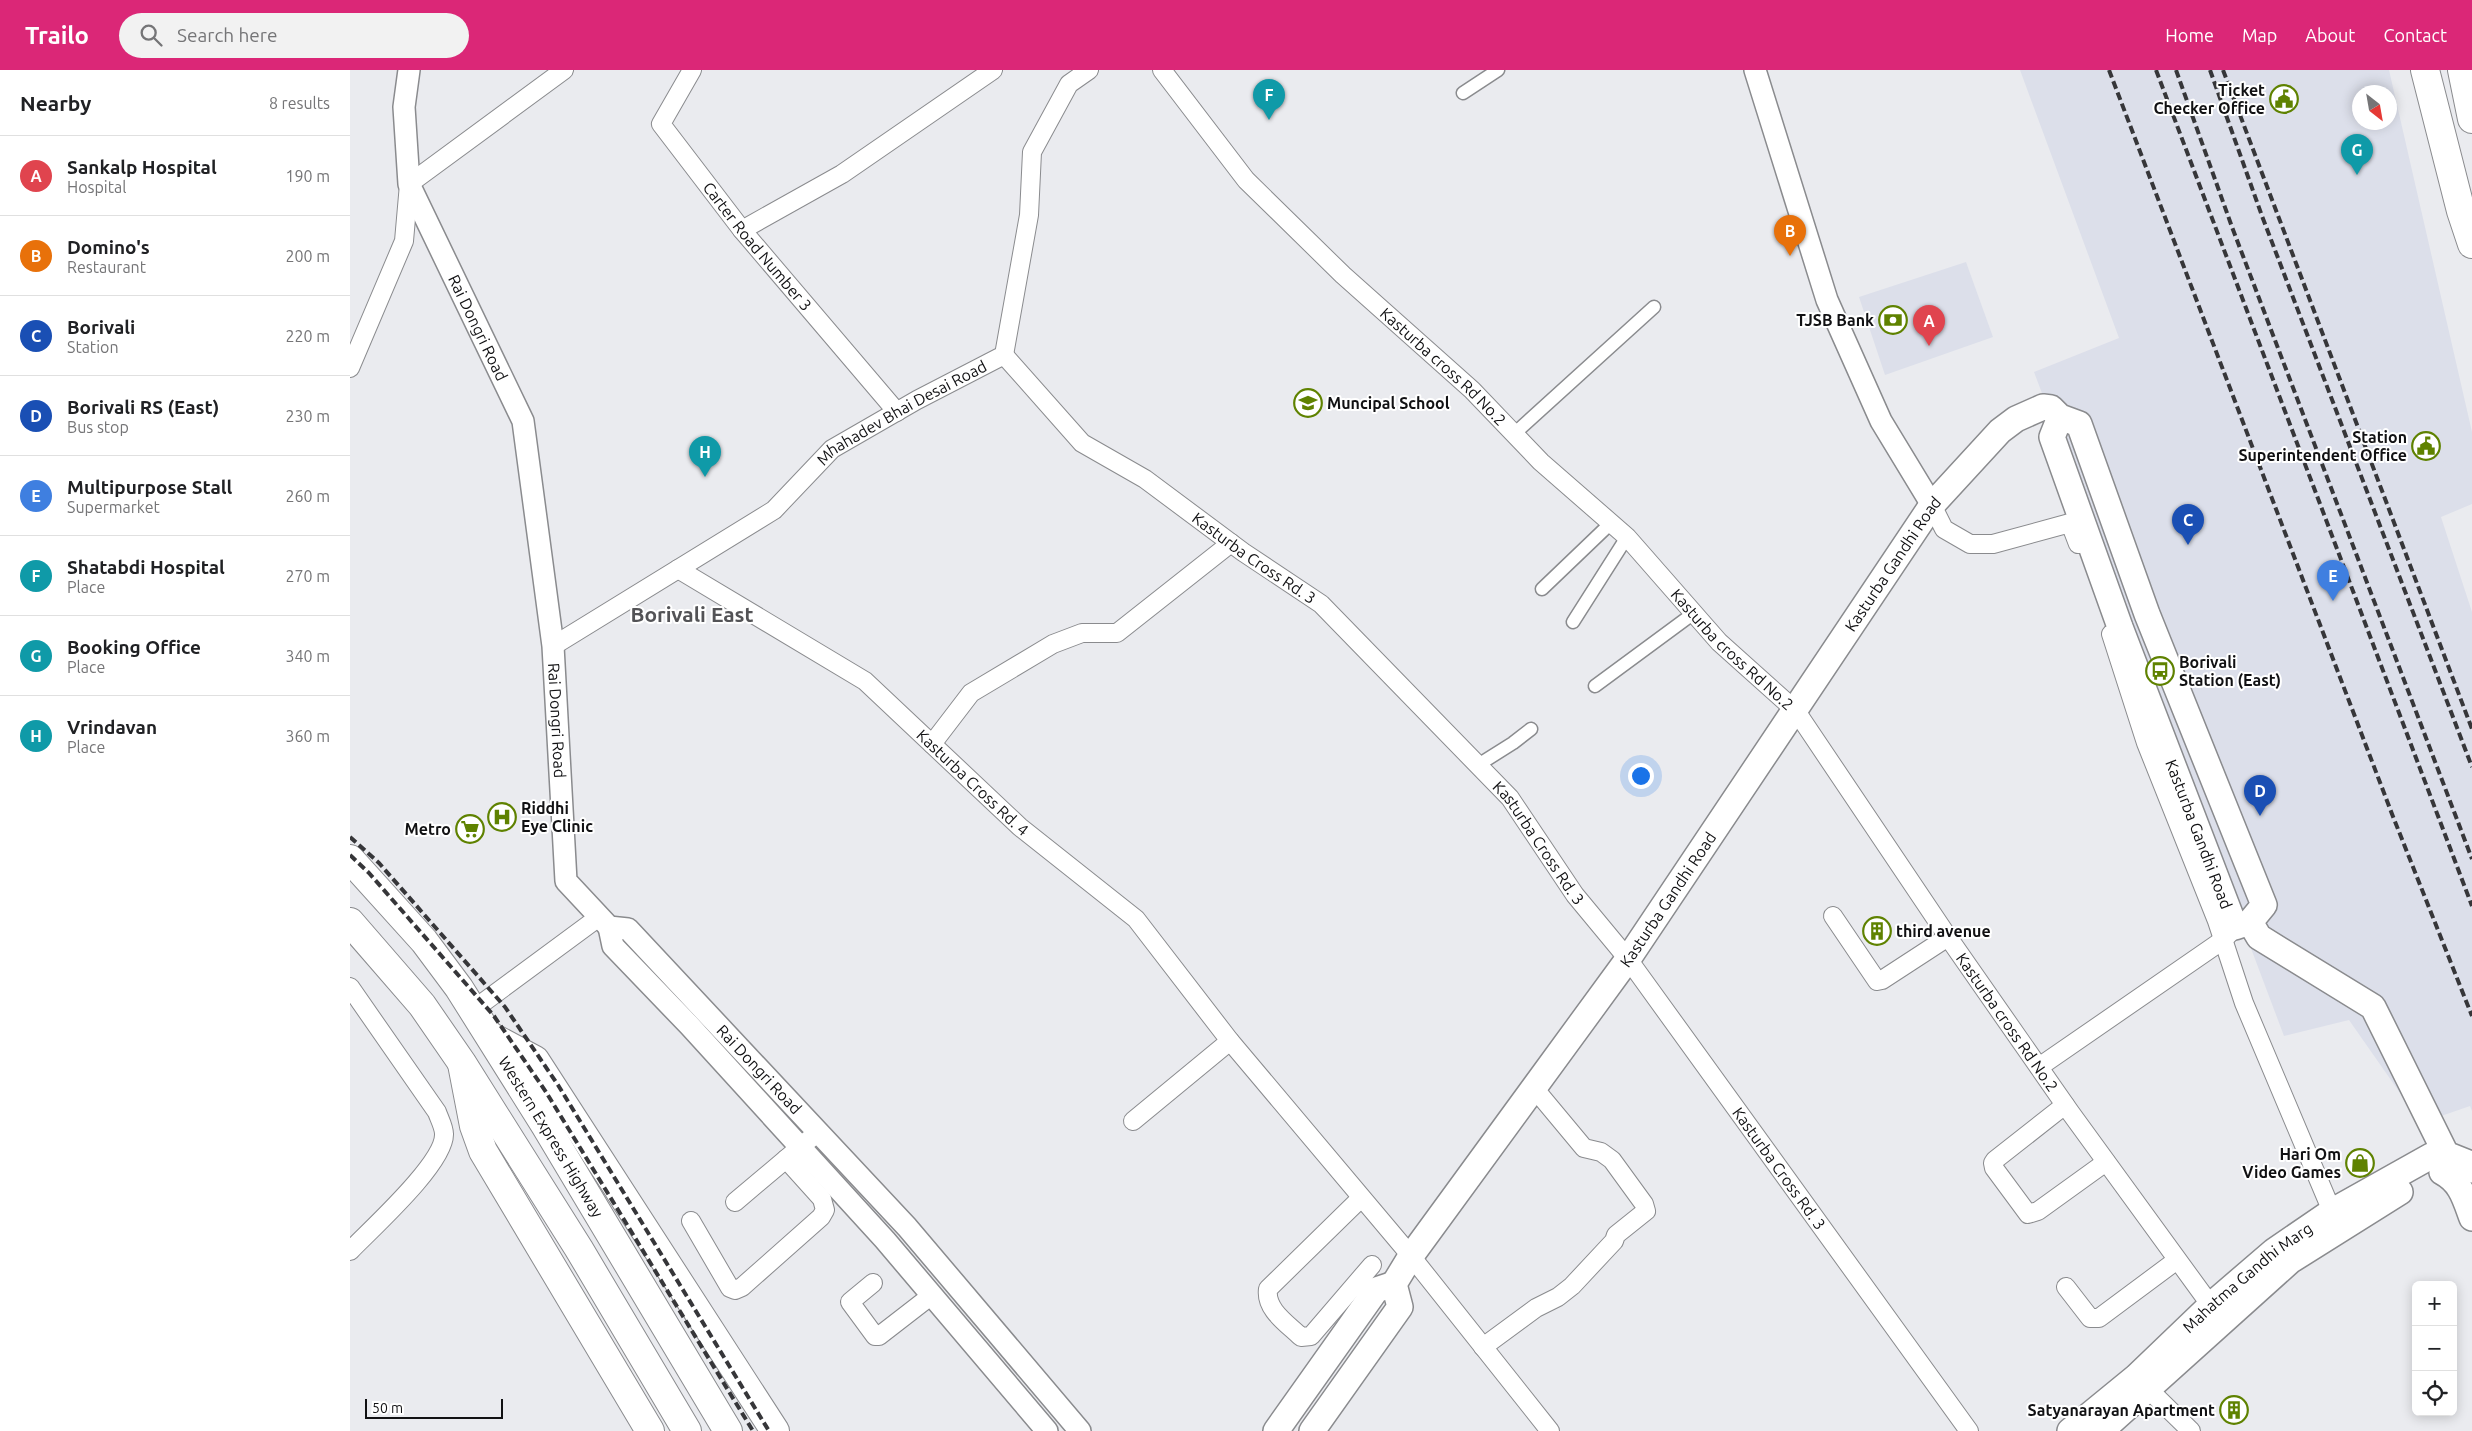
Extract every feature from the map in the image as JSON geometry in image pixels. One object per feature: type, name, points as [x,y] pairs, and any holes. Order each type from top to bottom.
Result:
[{"type":"main road","points":[[2424,70],[2469,224]]},
{"type":"main road","points":[[2462,70],[2472,119]]},
{"type":"main road","name":"Kasturba Gandhi Road","points":[[1394,1284],[1411,1256],[1628,960],[1932,505],[2000,431],[2016,419],[2043,407],[2051,408],[2060,417],[2078,424],[2147,614],[2264,905],[2236,929]]},
{"type":"main road","name":"Kasturba Gandhi Road","points":[[2060,417],[2052,437],[2120,627],[2236,929],[2259,937],[2373,1007],[2444,1163],[2463,1192],[2472,1218]]},
{"type":"main road","name":"Western Express Highway","points":[[350,859],[424,941],[473,1010],[728,1431]]},
{"type":"main road","points":[[350,922],[422,1005],[462,1063],[508,1134],[687,1431]]},
{"type":"main road","points":[[490,1036],[535,1060],[775,1431]]},
{"type":"main road","points":[[462,1063],[474,1126],[483,1151],[650,1431]]},
{"type":"main road","name":"Mahatma Gandhi Marg","points":[[2142,1383],[2217,1314],[2290,1261],[2335,1221],[2431,1156],[2444,1163]]},
{"type":"main road","points":[[2444,1163],[2466,1162],[2472,1170]]},
{"type":"main road","points":[[1276,1431],[1376,1290],[1394,1284],[1400,1308],[1312,1431]]},
{"type":"main road","points":[[2070,1431],[2142,1383]]},
{"type":"main road","points":[[2101,1431],[2142,1383]]},
{"type":"street","name":"Rai Dongri Road","points":[[409,70],[404,107],[409,184],[523,421],[553,646],[566,881],[604,922],[628,929],[818,1132],[922,1245],[1080,1431]]},
{"type":"street","points":[[350,368],[404,241],[409,184],[564,70]]},
{"type":"street","name":"Carter Road Number 3","points":[[692,70],[661,124],[742,230],[897,412]]},
{"type":"street","points":[[742,230],[842,174],[992,70]]},
{"type":"street","name":"Mhahadev Bhai Desai Road","points":[[553,646],[774,510],[832,449],[1004,355],[1029,215],[1032,152],[1070,84],[1089,70]]},
{"type":"street","name":"Kasturba cross Rd No.2","points":[[1162,70],[1246,180],[1343,275],[1472,390],[1541,462],[1627,537],[1719,642],[1796,711],[2038,1067],[2217,1314]]},
{"type":"street","points":[[1464,93],[1498,70]]},
{"type":"street","points":[[1755,70],[1827,300],[1882,421],[1932,505],[1944,529],[1970,544],[1993,544],[2070,523],[2110,634],[2146,743],[2236,929],[2244,1003],[2335,1221]]},
{"type":"street","points":[[1514,434],[1654,307]]},
{"type":"street","name":"Kasturba Cross Rd. 3","points":[[1004,355],[1082,443],[1146,479],[1231,543],[1321,604],[1510,798],[1575,895],[1628,960],[1969,1431]]},
{"type":"street","points":[[1542,589],[1611,523]]},
{"type":"street","points":[[1573,622],[1627,537]]},
{"type":"street","points":[[932,744],[971,693],[1053,644],[1082,633],[1117,633],[1231,543]]},
{"type":"street","name":"Kasturba Cross Rd. 4","points":[[678,569],[865,681],[1020,827],[1136,919],[1230,1041],[1411,1256],[1550,1431]]},
{"type":"street","points":[[1595,686],[1694,614]]},
{"type":"street","points":[[1478,765],[1531,729]]},
{"type":"street","points":[[1833,916],[1877,981],[1882,980],[1948,937]]},
{"type":"street","points":[[473,1010],[604,922],[613,946],[793,1153],[902,1260],[1047,1431]]},
{"type":"street","points":[[2038,1067],[2236,929]]},
{"type":"street","points":[[350,987],[437,1112],[444,1134],[441,1149],[420,1178],[350,1251]]},
{"type":"street","points":[[1133,1122],[1230,1041]]},
{"type":"street","points":[[1483,1347],[1536,1308],[1558,1297],[1572,1286],[1614,1241],[1616,1235],[1646,1211],[1642,1200],[1612,1160],[1601,1152],[1584,1148],[1534,1088]]},
{"type":"street","points":[[2065,1105],[1995,1160],[1994,1168],[2028,1214],[2038,1212],[2106,1162]]},
{"type":"street","points":[[444,1134],[474,1126]]},
{"type":"street","points":[[735,1202],[818,1132]]},
{"type":"street","points":[[691,1221],[730,1288],[735,1290],[742,1287],[821,1217],[825,1210],[822,1199],[793,1153]]},
{"type":"street","points":[[1362,1198],[1268,1288],[1269,1303],[1274,1311],[1301,1337],[1311,1336],[1372,1265]]},
{"type":"street","points":[[902,1260],[922,1245]]},
{"type":"street","points":[[2066,1287],[2090,1318],[2099,1318],[2177,1260]]},
{"type":"street","points":[[873,1284],[850,1302],[875,1336],[879,1336],[932,1295]]},
{"type":"street","points":[[972,1342],[991,1328]]},
{"type":"street","points":[[2142,1383],[2191,1431]]},
{"type":"shaded area","points":[[2020,70],[2389,70],[2392,85],[2352,85],[2352,130],[2397,130],[2397,105],[2472,432],[2472,504],[2441,517],[2472,612],[2472,1111],[2470,1106],[2421,1123],[2349,1020],[2284,1036],[2034,372],[2119,338]]},
{"type":"shaded area","points":[[1966,262],[1993,337],[1885,375],[1859,297]]},
{"type":"railway","points":[[2109,70],[2392,814],[2472,1016]]},
{"type":"railway","points":[[2156,70],[2472,906]]},
{"type":"railway","points":[[2176,70],[2232,227],[2472,859]]},
{"type":"railway","points":[[2210,70],[2262,216],[2472,767]]},
{"type":"railway","points":[[2223,70],[2472,729]]},
{"type":"railway","points":[[350,837],[379,863],[505,1007],[558,1085],[769,1431]]},
{"type":"railway","points":[[350,855],[369,873],[494,1016],[546,1092],[753,1431]]},
{"type":"place","name":"Ticket Checker Office","points":[[2284,99]]},
{"type":"place","name":"Shatabdi Hospital","points":[[1269,120]]},
{"type":"place","name":"Booking Office","points":[[2357,175]]},
{"type":"place","name":"Domino's","points":[[1790,256]]},
{"type":"place","name":"TJSB Bank","points":[[1893,320]]},
{"type":"place","name":"Sankalp Hospital","points":[[1929,346]]},
{"type":"place","name":"Muncipal School","points":[[1308,403]]},
{"type":"place","name":"Station Superintendent Office","points":[[2426,446]]},
{"type":"place","name":"Vrindavan","points":[[705,477]]},
{"type":"place","name":"Borivali","points":[[2188,545]]},
{"type":"place","name":"Multipurpose Stall","points":[[2333,601]]},
{"type":"place","name":"Borivali Station (East)","points":[[2160,671]]},
{"type":"place","name":"Borivali RS (East)","points":[[2260,816]]},
{"type":"place","name":"Riddhi Eye Clinic","points":[[502,817]]},
{"type":"place","name":"Metro","points":[[470,829]]},
{"type":"place","name":"third avenue","points":[[1877,931]]},
{"type":"place","name":"Hari Om Video Games","points":[[2360,1163]]},
{"type":"place","name":"Satyanarayan Apartment","points":[[2234,1410]]},
{"type":"district","name":"Borivali East","points":[[692,614]]}]
